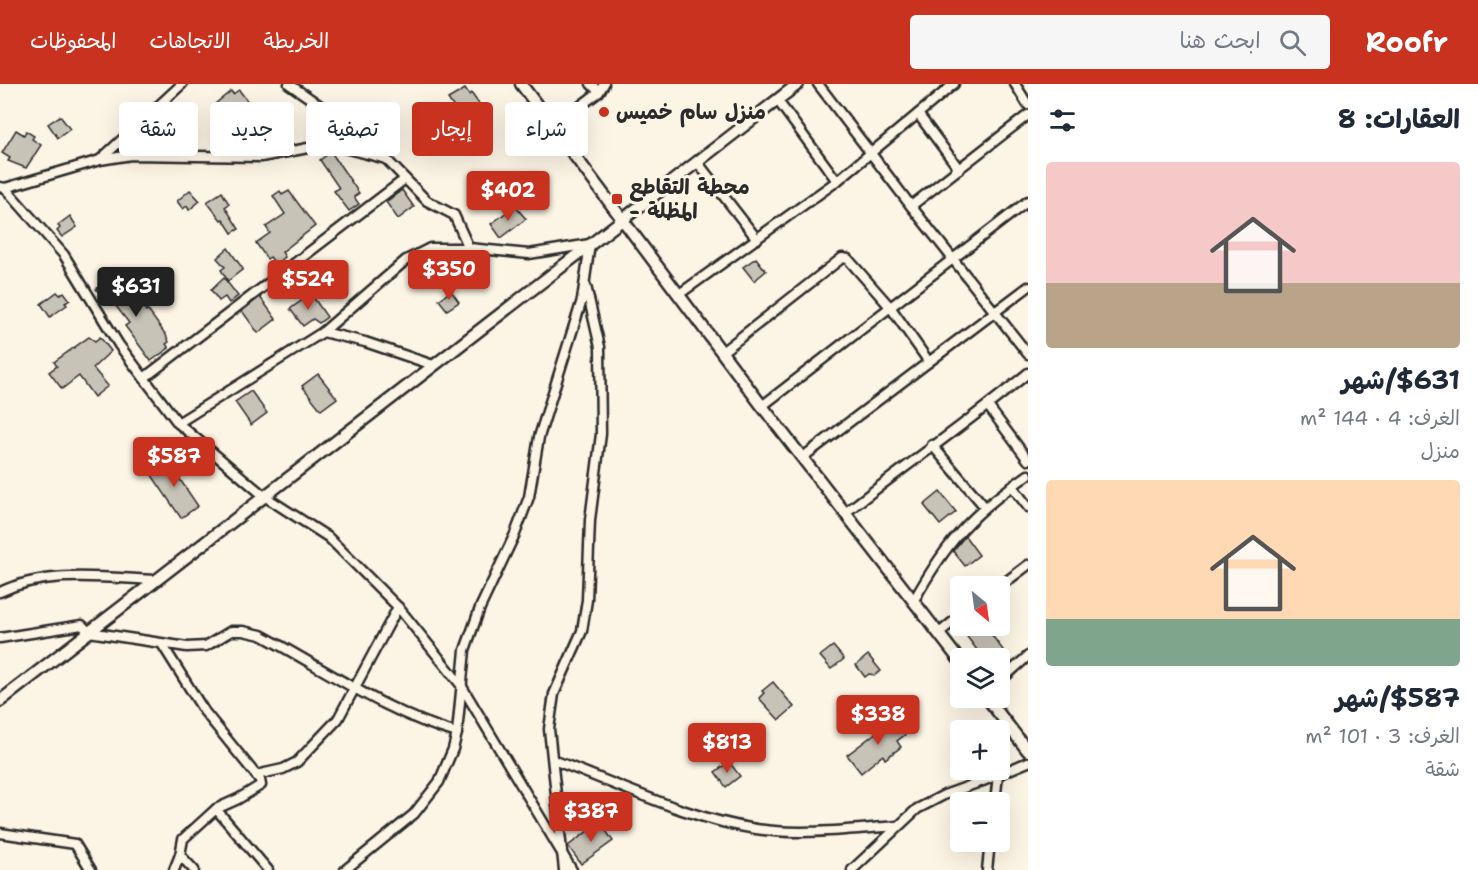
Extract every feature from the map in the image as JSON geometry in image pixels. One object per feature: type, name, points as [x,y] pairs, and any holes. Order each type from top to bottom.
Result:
[{"type":"street","points":[[100,160],[182,84]]},
{"type":"street","points":[[289,84],[318,104],[386,159],[427,201],[454,214],[469,248]]},
{"type":"street","points":[[520,84],[535,102]]},
{"type":"street","points":[[591,84],[598,92]]},
{"type":"street","points":[[585,102],[604,84]]},
{"type":"street","points":[[0,701],[798,84]]},
{"type":"street","points":[[818,84],[1028,354]]},
{"type":"street","points":[[678,295],[837,181],[954,84]]},
{"type":"street","points":[[1015,84],[1028,105]]},
{"type":"street","points":[[778,101],[837,181]]},
{"type":"street","points":[[918,114],[959,169]]},
{"type":"street","points":[[911,206],[1028,115]]},
{"type":"street","points":[[386,159],[329,144],[261,157],[131,155],[100,160],[2,187],[64,255],[119,345],[178,423],[264,496],[328,537],[398,607],[461,685],[572,870]]},
{"type":"street","points":[[576,156],[762,406],[950,648]]},
{"type":"street","points":[[698,163],[757,239]]},
{"type":"street","points":[[144,378],[405,179]]},
{"type":"street","points":[[762,406],[1028,201]]},
{"type":"street","points":[[178,423],[324,332],[406,260],[430,248],[469,248],[529,254],[590,244]]},
{"type":"street","points":[[345,870],[414,814],[439,782],[457,733],[465,650],[480,608],[515,534],[529,497],[539,437],[582,300],[590,244]]},
{"type":"street","points":[[722,352],[842,258],[848,259],[891,308],[929,362]]},
{"type":"street","points":[[564,870],[549,729],[554,694],[582,632],[587,600],[590,520],[601,434],[600,347],[585,280]]},
{"type":"street","points":[[803,457],[1028,287]]},
{"type":"street","points":[[324,332],[365,342],[433,365]]},
{"type":"street","points":[[845,513],[932,445],[988,406],[1028,373]]},
{"type":"street","points":[[988,406],[1028,460]]},
{"type":"street","points":[[932,445],[984,506]]},
{"type":"street","points":[[913,602],[941,554],[984,506],[1028,475]]},
{"type":"street","points":[[1012,486],[1028,507]]},
{"type":"street","points":[[1010,579],[1028,565]]},
{"type":"street","points":[[0,592],[14,585],[53,578],[156,580]]},
{"type":"street","points":[[256,775],[283,769],[297,762],[338,718],[354,687],[362,678],[398,607]]},
{"type":"street","points":[[939,633],[950,624]]},
{"type":"street","points":[[0,638],[82,625],[89,632],[162,644],[206,646],[231,631],[252,633],[275,642],[354,687],[424,723],[457,733]]},
{"type":"street","points":[[162,644],[204,711],[256,775],[261,785],[216,809],[183,839],[174,870]]},
{"type":"street","points":[[1010,672],[1028,656]]},
{"type":"street","points":[[995,708],[1028,752]]},
{"type":"street","points":[[553,760],[718,822],[759,830],[799,832],[898,825]]},
{"type":"street","points":[[1010,770],[1028,762]]},
{"type":"street","points":[[852,870],[917,809],[944,795],[984,780]]},
{"type":"street","points":[[216,809],[268,870]]},
{"type":"street","points":[[0,832],[75,844],[91,870]]},
{"type":"street","points":[[987,870],[989,852]]},
{"type":"street","points":[[180,855],[194,870]]},
{"type":"building","points":[[465,89],[478,102],[450,102],[448,99]]},
{"type":"building","points":[[239,90],[248,102],[217,102],[231,91],[233,94]]},
{"type":"building","points":[[60,116],[70,129],[58,138],[48,124]]},
{"type":"building","points":[[16,130],[24,135],[26,131],[34,136],[32,139],[41,145],[26,168],[8,161],[10,158],[2,153]]},
{"type":"building","points":[[326,156],[334,156],[359,193],[354,197],[359,204],[349,211],[334,191],[339,188],[320,160]]},
{"type":"building","points":[[190,190],[200,201],[189,210],[187,206],[183,209],[177,201]]},
{"type":"building","points":[[402,190],[414,207],[398,219],[386,202]]},
{"type":"building","points":[[280,191],[282,195],[289,191],[315,226],[282,252],[285,257],[276,264],[270,257],[267,259],[256,243],[270,233],[266,227],[285,214],[273,196]]},
{"type":"building","points":[[222,192],[229,204],[225,207],[239,229],[232,233],[207,202]]},
{"type":"building","points":[[515,206],[526,219],[501,238],[491,224]]},
{"type":"building","points":[[70,216],[77,227],[62,237],[57,231],[60,228],[58,225]]},
{"type":"building","points":[[228,248],[243,269],[228,281],[221,270],[225,267],[217,258]]},
{"type":"building","points":[[756,258],[766,271],[754,281],[743,267]]},
{"type":"building","points":[[115,275],[146,311],[147,309],[169,342],[166,344],[169,348],[151,361],[125,326],[129,323],[112,301],[108,304],[96,289]]},
{"type":"building","points":[[224,278],[238,296],[229,303],[225,297],[219,301],[211,290]]},
{"type":"building","points":[[451,291],[459,302],[447,310],[439,300]]},
{"type":"building","points":[[57,292],[60,295],[64,292],[70,300],[65,303],[67,305],[50,317],[41,304]]},
{"type":"building","points":[[311,294],[327,317],[319,323],[313,319],[303,326],[290,309]]},
{"type":"building","points":[[260,297],[276,319],[258,333],[242,311]]},
{"type":"building","points":[[89,337],[95,341],[100,337],[111,351],[93,368],[108,386],[94,397],[79,376],[62,389],[49,372],[57,366],[54,362]]},
{"type":"building","points":[[318,374],[337,398],[321,410],[302,386]]},
{"type":"building","points":[[251,391],[267,413],[251,425],[235,402]]},
{"type":"building","points":[[166,459],[198,506],[181,518],[149,471]]},
{"type":"building","points":[[940,492],[956,512],[940,525],[924,505]]},
{"type":"building","points":[[965,536],[979,555],[965,566],[953,551]]},
{"type":"building","points":[[966,636],[992,636],[1002,648],[976,648]]},
{"type":"building","points":[[833,646],[844,659],[831,669],[820,656]]},
{"type":"building","points":[[868,655],[881,671],[865,677],[856,665]]},
{"type":"building","points":[[773,682],[794,707],[779,720],[759,698],[764,693],[762,691]]},
{"type":"building","points":[[894,719],[906,734],[897,741],[901,747],[885,759],[883,755],[861,773],[847,755]]},
{"type":"building","points":[[729,762],[740,776],[726,787],[715,772]]},
{"type":"building","points":[[600,822],[613,841],[581,864],[568,846]]},
{"type":"place","name":"منزل سام خميس","points":[[604,112]]},
{"type":"place","name":"محطة التقاطع - المظلة","points":[[617,199]]}]
